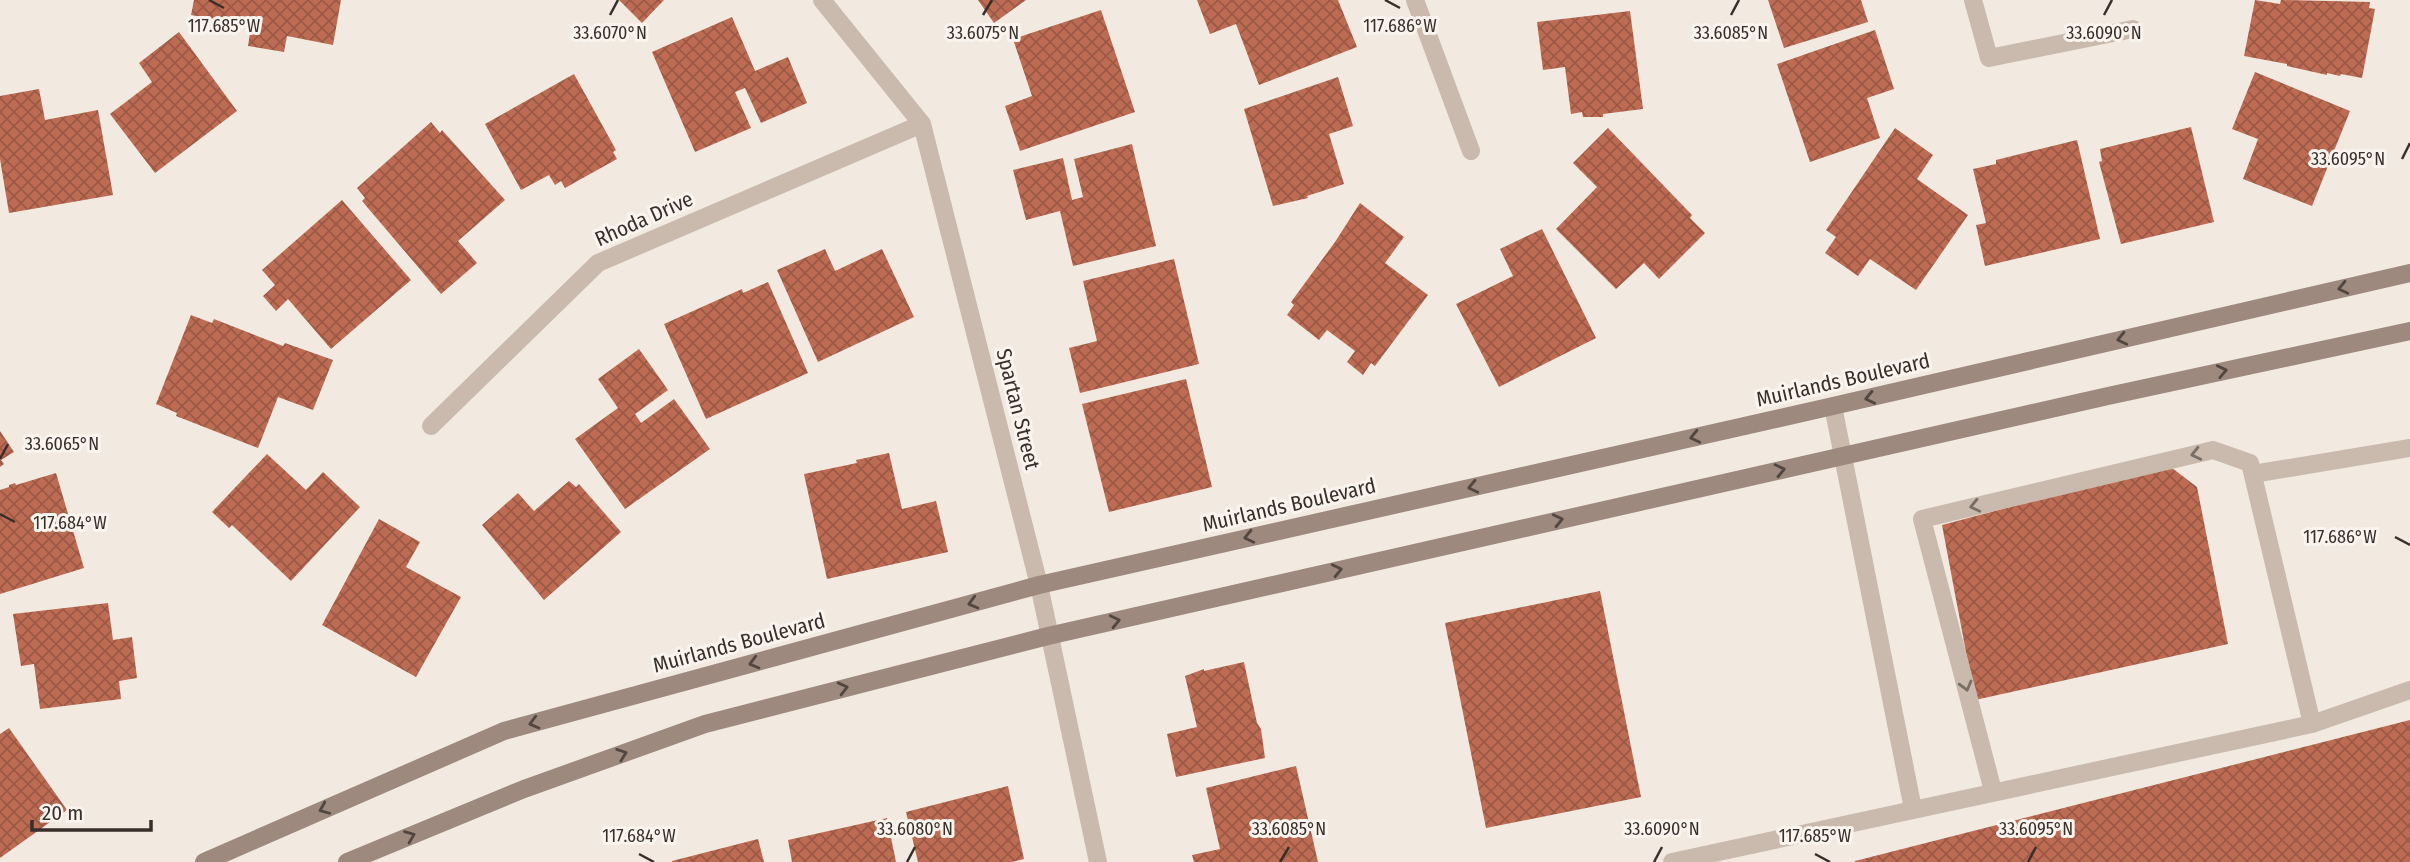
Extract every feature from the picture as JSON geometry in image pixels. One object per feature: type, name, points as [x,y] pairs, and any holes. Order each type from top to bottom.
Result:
[{"type":"main road","name":"Muirlands Boulevard","points":[[204,862],[504,731],[1039,585],[2410,273]]},
{"type":"main road","points":[[346,862],[524,789],[705,724],[1048,636],[2108,396],[2410,331]]},
{"type":"street","name":"Spartan Street","points":[[822,0],[922,124],[1039,585],[1098,862]]},
{"type":"street","points":[[1415,0],[1471,151]]},
{"type":"street","points":[[1973,0],[1989,58],[2133,29]]},
{"type":"street","name":"Rhoda Drive","points":[[431,426],[598,263],[922,124]]},
{"type":"street","points":[[1833,406],[1913,809]]},
{"type":"street","points":[[2253,474],[2410,448]]},
{"type":"street","points":[[1993,791],[1922,519],[2213,450],[2250,463],[2312,724]]},
{"type":"street","points":[[1672,862],[2312,724],[2410,690]]},
{"type":"building","points":[[194,0],[341,0],[333,45],[287,36],[284,52],[248,46],[251,26],[191,15]]},
{"type":"building","points":[[619,0],[664,0],[642,23]]},
{"type":"building","points":[[978,0],[1026,0],[994,23]]},
{"type":"building","points":[[1197,0],[1338,0],[1357,47],[1259,85],[1236,24],[1210,34]]},
{"type":"building","points":[[1768,0],[1861,0],[1868,22],[1784,48]]},
{"type":"building","points":[[2255,0],[2280,4],[2281,0],[2370,2],[2369,8],[2375,9],[2362,78],[2341,74],[2327,75],[2244,56]]},
{"type":"building","points":[[1101,10],[1135,112],[1020,151],[1005,106],[1032,96],[1013,39]]},
{"type":"building","points":[[1630,11],[1643,109],[1603,114],[1603,117],[1583,117],[1582,112],[1571,114],[1565,67],[1543,70],[1537,22]]},
{"type":"building","points":[[732,17],[755,71],[788,57],[807,103],[761,123],[745,88],[735,92],[751,128],[695,152],[652,52]]},
{"type":"building","points":[[1875,30],[1894,89],[1867,98],[1880,138],[1810,162],[1777,64]]},
{"type":"building","points":[[179,32],[237,111],[155,173],[110,114],[152,82],[139,63]]},
{"type":"building","points":[[2255,72],[2350,111],[2312,206],[2243,179],[2258,139],[2232,129]]},
{"type":"building","points":[[574,74],[616,150],[613,152],[617,159],[565,188],[561,181],[555,185],[549,175],[521,190],[485,124]]},
{"type":"building","points":[[1338,77],[1353,126],[1329,134],[1344,184],[1307,196],[1308,198],[1273,206],[1244,109]]},
{"type":"building","points":[[39,89],[45,120],[98,110],[113,195],[9,213],[0,159],[0,96]]},
{"type":"building","points":[[431,122],[440,133],[442,130],[505,200],[458,241],[477,263],[441,294],[362,201],[365,198],[357,188]]},
{"type":"building","points":[[2191,127],[2214,222],[2121,244],[2099,162],[2102,161],[2100,149]]},
{"type":"building","points":[[1608,128],[1692,215],[1690,218],[1705,233],[1659,279],[1644,263],[1616,289],[1556,229],[1597,187],[1573,163]]},
{"type":"building","points":[[1895,128],[1933,155],[1917,179],[1968,215],[1916,290],[1870,259],[1858,276],[1825,253],[1836,237],[1826,230]]},
{"type":"building","points":[[2077,140],[2100,239],[1985,266],[1976,225],[1986,223],[1973,169],[1996,164],[1996,160]]},
{"type":"building","points":[[1132,144],[1156,246],[1073,266],[1060,211],[1026,220],[1013,170],[1063,158],[1072,200],[1083,197],[1074,159]]},
{"type":"building","points":[[342,200],[411,280],[331,349],[288,299],[276,311],[263,296],[275,285],[262,270]]},
{"type":"building","points":[[1360,203],[1404,237],[1385,263],[1428,295],[1375,366],[1371,363],[1363,375],[1347,362],[1355,351],[1327,330],[1319,340],[1287,315],[1294,305],[1291,302]]},
{"type":"building","points":[[1542,229],[1596,338],[1499,387],[1456,304],[1513,276],[1500,249]]},
{"type":"building","points":[[825,249],[835,271],[882,249],[914,317],[818,362],[777,270]]},
{"type":"building","points":[[1174,259],[1199,364],[1080,393],[1069,348],[1097,341],[1083,281]]},
{"type":"building","points":[[768,282],[808,373],[706,419],[664,324],[742,289],[743,293]]},
{"type":"building","points":[[191,315],[212,323],[214,319],[283,346],[285,343],[333,360],[313,410],[278,397],[258,448],[176,416],[177,413],[156,404]]},
{"type":"building","points":[[639,349],[668,390],[635,414],[641,423],[674,399],[710,449],[625,509],[575,439],[618,408],[598,379]]},
{"type":"building","points":[[1186,379],[1212,487],[1109,512],[1082,404]]},
{"type":"building","points":[[0,431],[14,452],[1,460],[4,464],[0,467]]},
{"type":"building","points":[[889,453],[902,509],[936,501],[948,552],[827,579],[804,474]]},
{"type":"building","points":[[267,454],[306,490],[323,472],[360,507],[291,581],[232,525],[229,528],[212,512]]},
{"type":"building","points":[[2168,465],[2197,487],[2228,644],[1975,700],[1942,525]]},
{"type":"building","points":[[56,473],[84,568],[0,594],[0,490],[15,483],[16,485]]},
{"type":"building","points":[[569,481],[576,487],[579,484],[621,532],[544,600],[482,525],[518,493],[534,511]]},
{"type":"building","points":[[379,519],[420,542],[406,567],[461,597],[416,677],[322,625]]},
{"type":"building","points":[[1600,591],[1641,797],[1486,828],[1445,623]]},
{"type":"building","points":[[108,603],[113,640],[132,637],[137,678],[119,681],[121,699],[40,709],[34,664],[21,666],[13,614]]},
{"type":"building","points":[[1244,662],[1257,723],[1261,729],[1265,758],[1176,777],[1167,734],[1197,727],[1185,676],[1204,669]]},
{"type":"building","points":[[2410,720],[2410,862],[1855,862],[1855,861]]},
{"type":"building","points":[[9,728],[67,810],[0,858],[0,734]]},
{"type":"building","points":[[1296,766],[1318,862],[1194,862],[1192,855],[1220,849],[1206,788]]},
{"type":"building","points":[[1008,786],[1024,859],[1012,862],[918,862],[906,812]]},
{"type":"building","points":[[887,818],[896,862],[792,862],[788,840]]},
{"type":"building","points":[[758,839],[764,862],[672,862],[672,861]]}]
